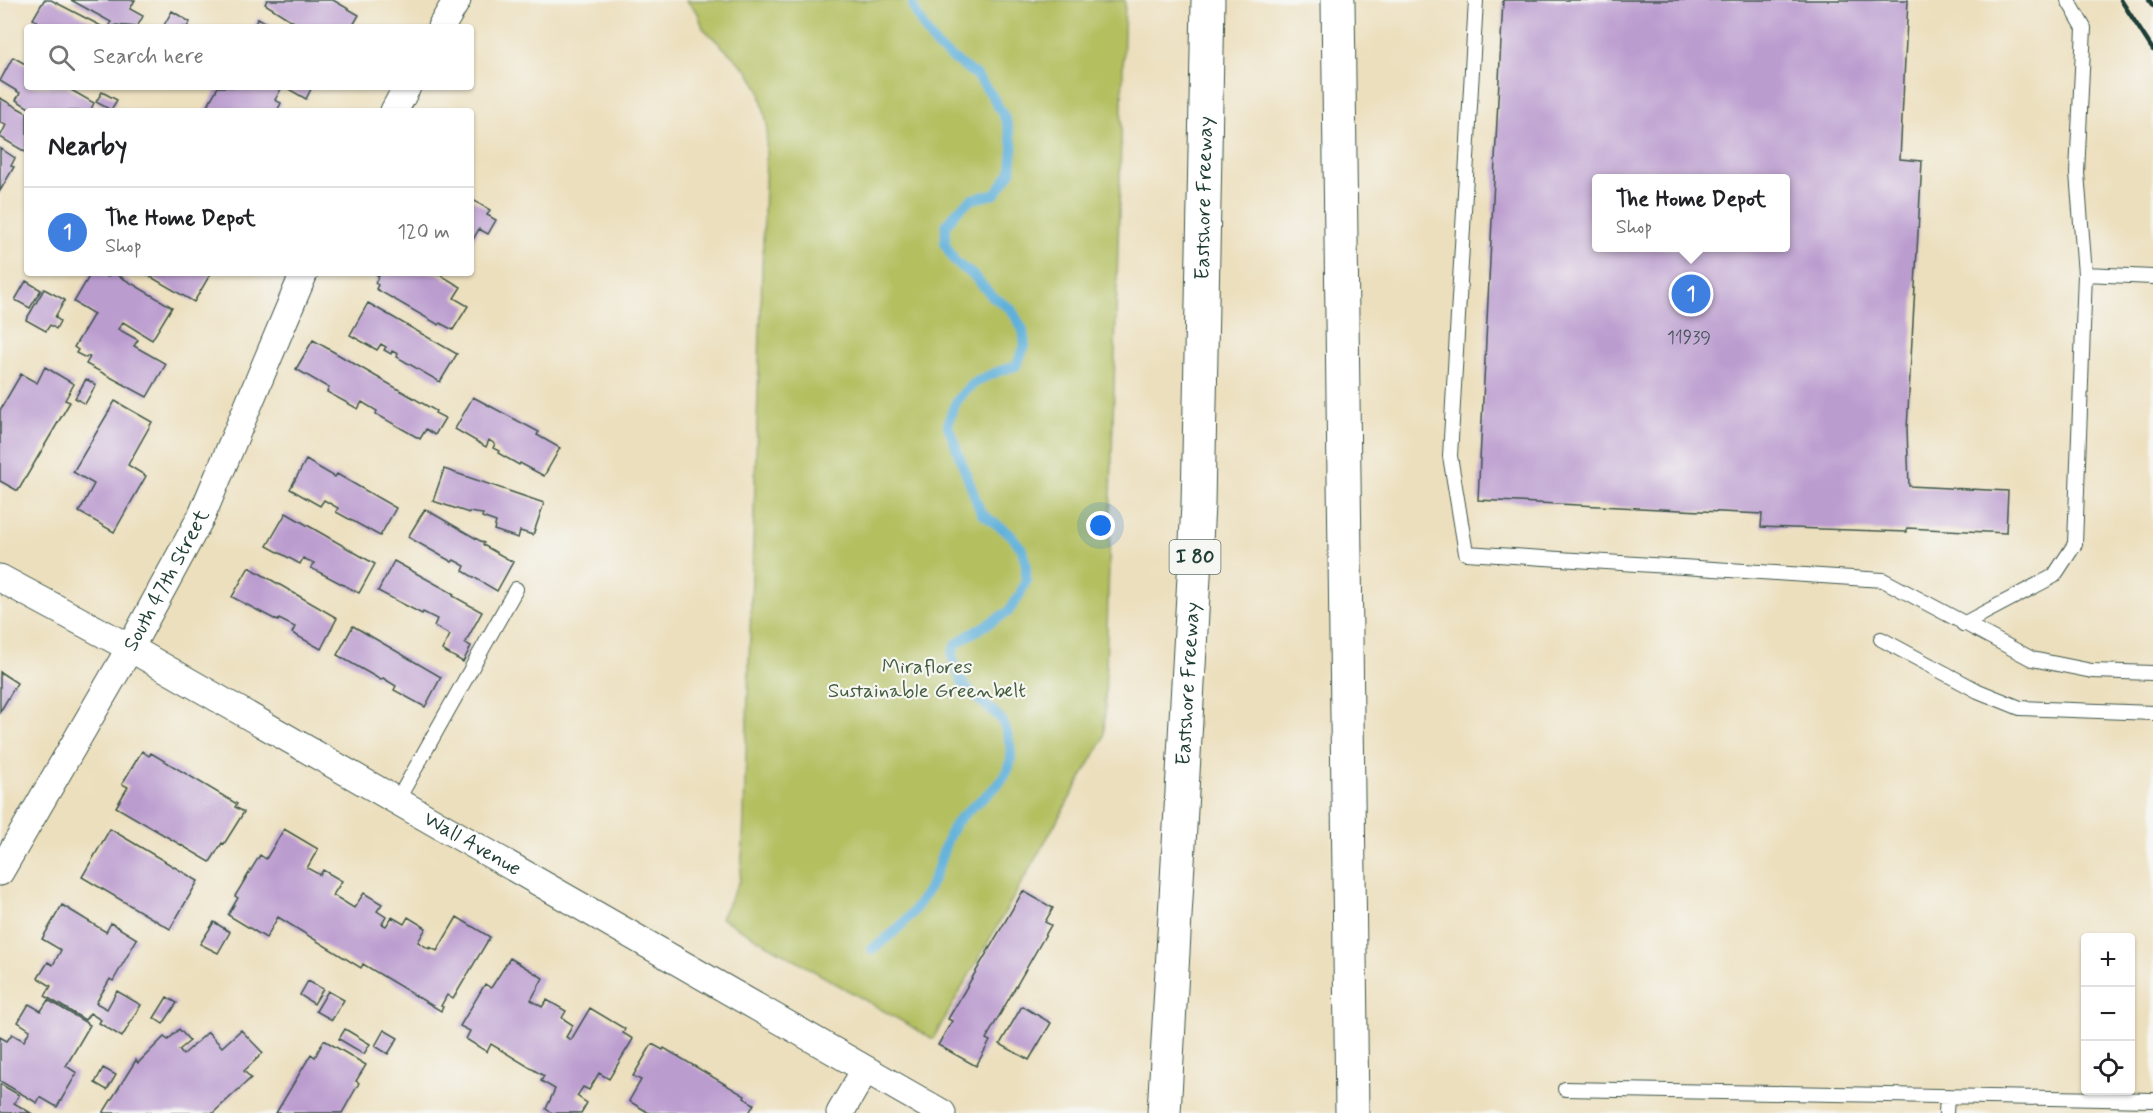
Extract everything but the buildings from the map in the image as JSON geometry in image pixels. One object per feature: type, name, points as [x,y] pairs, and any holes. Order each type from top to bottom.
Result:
[{"type":"highway","name":"Eastshore Freeway","points":[[1164,1113],[1198,505],[1208,0]]},
{"type":"highway","points":[[1338,0],[1350,1108]]},
{"type":"street","points":[[443,24],[457,0]]},
{"type":"street","points":[[396,108],[405,90]]},
{"type":"street","name":"South 47th Street","points":[[0,872],[130,648],[202,515],[303,276]]},
{"type":"street","name":"Wall Avenue","points":[[0,578],[130,648],[942,1113]]},
{"type":"street","points":[[840,1113],[865,1070]]},
{"type":"lane","points":[[1476,0],[1450,456],[1466,553],[1883,580],[2032,659],[2092,671],[2153,673]]},
{"type":"lane","points":[[1963,624],[2054,576],[2075,544],[2085,274],[2077,173],[2084,27],[2068,0]]},
{"type":"lane","points":[[2085,274],[2153,277]]},
{"type":"lane","points":[[397,801],[516,589]]},
{"type":"lane","points":[[1881,639],[1977,691],[2020,708],[2153,713]]},
{"type":"lane","points":[[1565,1089],[2153,1100]]},
{"type":"lane","points":[[1946,1113],[1947,1097]]},
{"type":"green space","name":"Miraflores Sustainable Greenbelt","points":[[686,0],[1125,0],[1104,738],[933,1039],[721,918],[740,880],[743,844],[767,124],[759,89],[748,71],[703,28],[698,13]]},
{"type":"waterway","points":[[872,949],[893,933],[919,905],[932,882],[947,840],[956,823],[994,789],[1008,770],[1011,758],[1010,745],[1004,725],[998,716],[964,685],[952,656],[955,645],[1008,612],[1026,581],[1026,565],[1022,549],[1010,534],[981,513],[948,426],[951,413],[963,393],[982,379],[1016,366],[1025,346],[1023,330],[1011,309],[992,296],[973,275],[955,262],[945,244],[946,225],[958,210],[972,199],[995,194],[1011,172],[1013,146],[1006,120],[991,94],[976,75],[937,47],[913,7],[913,0]]},
{"type":"railway","points":[[2121,0],[2153,50]]},
{"type":"railway","points":[[2149,0],[2153,6]]},
{"type":"place","name":"The Home Depot","points":[[1691,294]]}]
